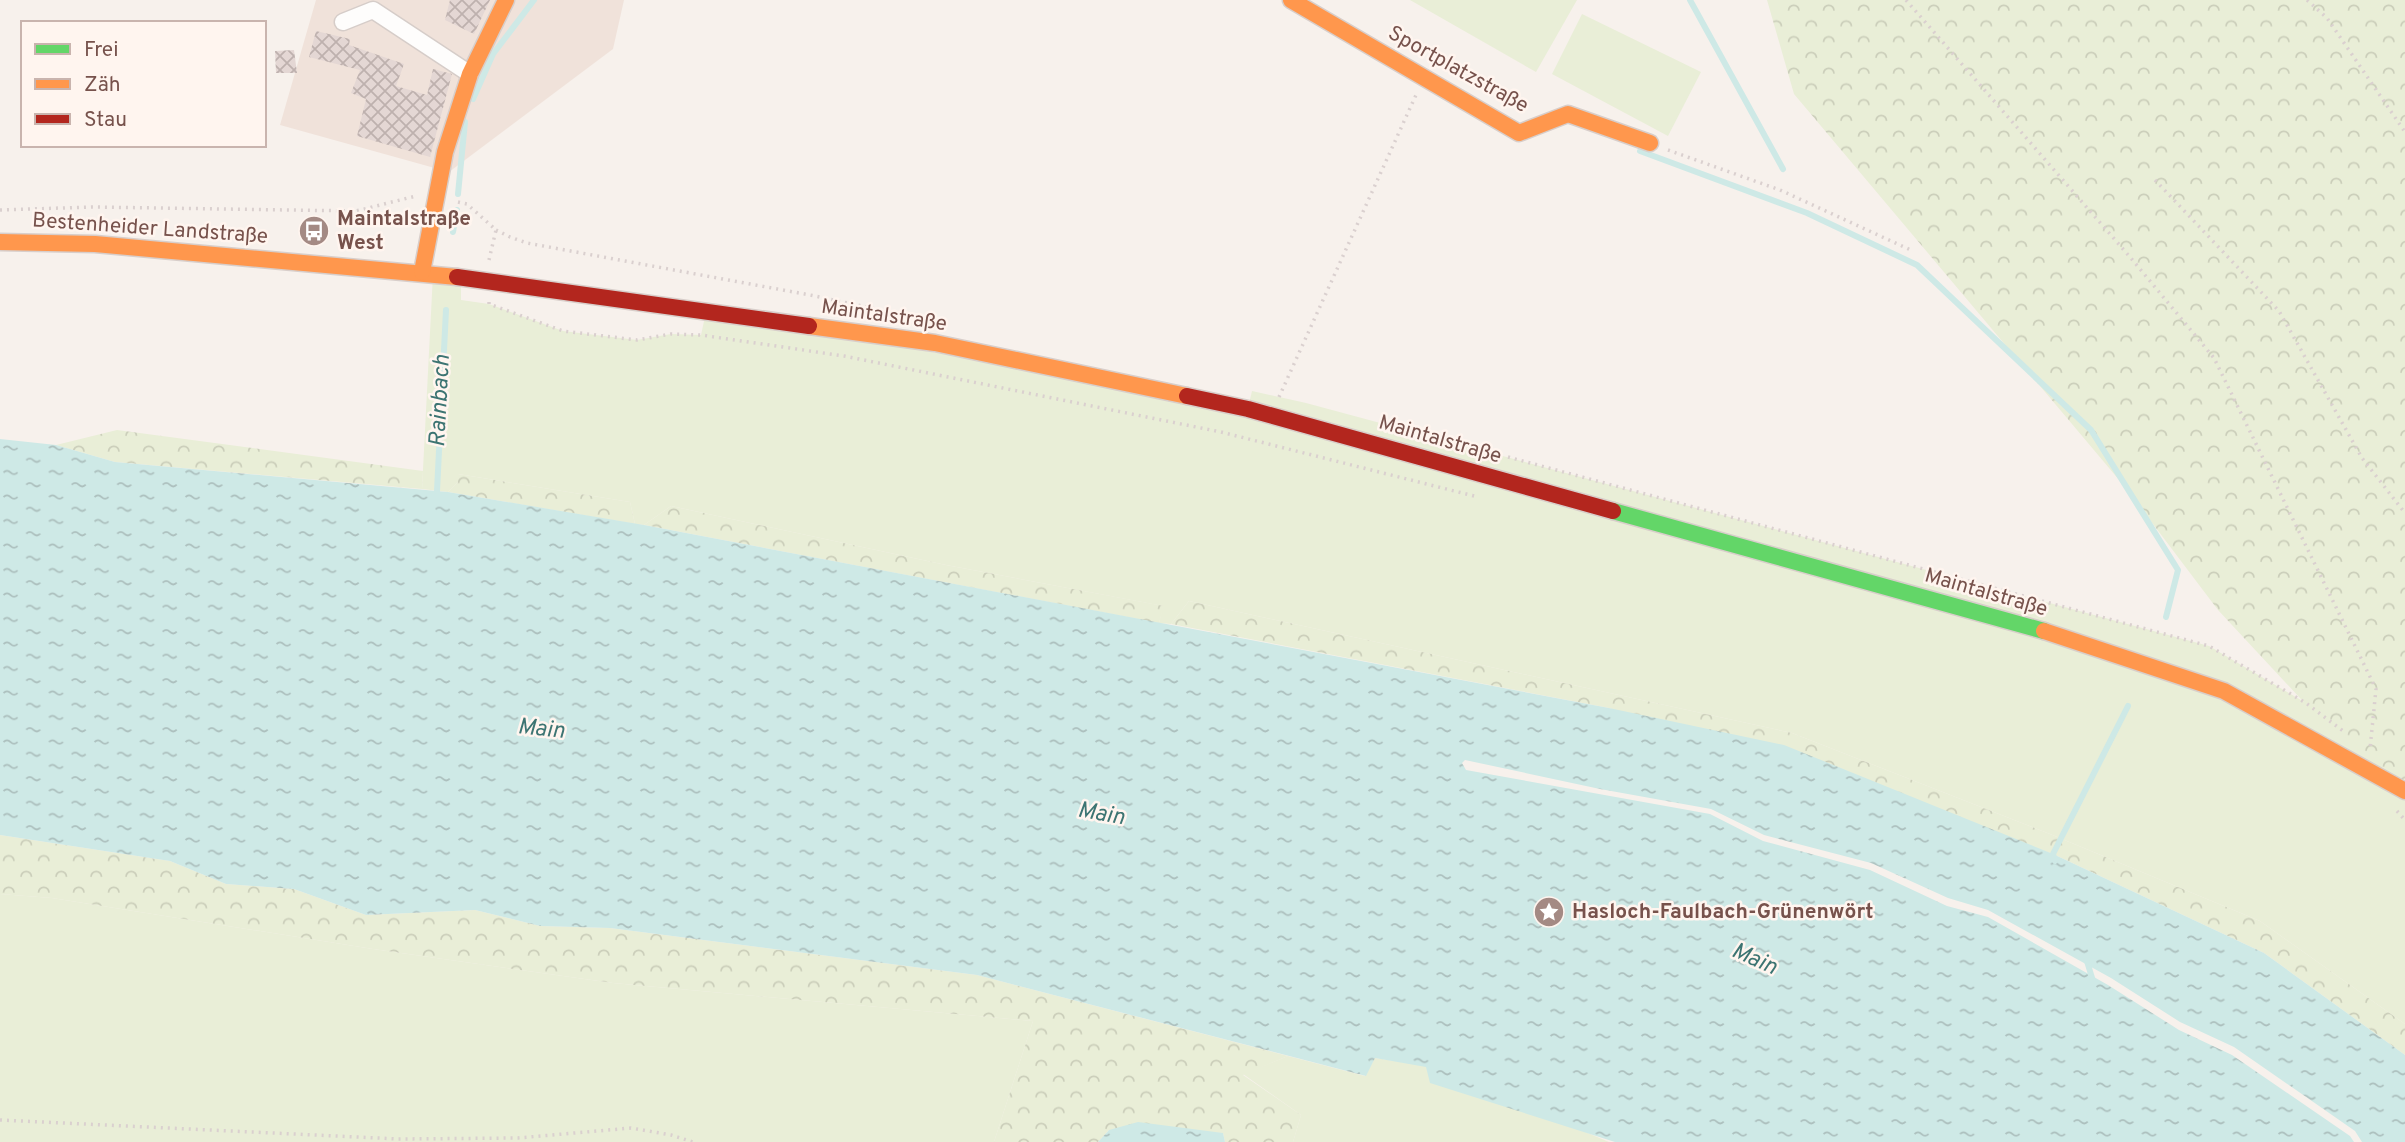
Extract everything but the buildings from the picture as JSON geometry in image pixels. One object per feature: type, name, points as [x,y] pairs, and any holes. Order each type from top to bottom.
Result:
[{"type":"main road","points":[[422,272],[445,152],[470,74],[506,0]]},
{"type":"main road","name":"Sportplatzstraße","points":[[1292,0],[1519,133],[1568,114],[1650,143]]},
{"type":"main road","name":"Bestenheider Landstraße","points":[[0,242],[95,244],[422,272]]},
{"type":"main road","name":"Maintalstraße","points":[[422,272],[935,343],[1248,408],[2054,634],[2224,691],[2405,791]]},
{"type":"street","points":[[343,22],[373,10],[470,74]]},
{"type":"path","points":[[1906,0],[2130,257],[2214,358],[2375,689],[2368,771]]},
{"type":"path","points":[[2307,0],[2326,18],[2405,132]]},
{"type":"path","points":[[1279,397],[1424,78]]},
{"type":"path","points":[[1650,143],[1780,190],[1913,251]]},
{"type":"path","points":[[2155,180],[2279,311],[2362,458],[2405,513]]},
{"type":"path","points":[[0,210],[92,207],[356,211],[421,195],[437,197],[467,204],[496,230],[485,281],[489,304],[563,331],[637,340],[671,334],[701,335],[844,356],[1221,432],[1479,498]]},
{"type":"path","points":[[2396,810],[2405,820]]},
{"type":"path","points":[[0,1120],[398,1139],[518,1138],[631,1128],[693,1142]]},
{"type":"shaded area","points":[[316,0],[624,0],[613,49],[449,172],[280,125]]},
{"type":"green space","points":[[1410,0],[1577,0],[1536,72]]},
{"type":"green space","points":[[1767,0],[2405,0],[2405,791],[2368,771],[2218,610],[2125,487],[1794,94]]},
{"type":"green space","points":[[1582,14],[1701,72],[1668,136],[1552,74]]},
{"type":"green space","points":[[433,274],[461,278],[461,300],[489,304],[563,331],[637,340],[671,334],[701,335],[706,312],[1248,408],[1252,391],[1306,403],[2209,646],[2306,703],[2368,771],[2405,791],[2405,1024],[2260,921],[2050,834],[1792,733],[1189,601],[1171,624],[1159,623],[1163,606],[946,565],[671,506],[644,525],[635,524],[630,502],[458,474],[458,482],[448,492],[422,489]]},
{"type":"green space","points":[[117,430],[423,471],[422,489],[115,462],[56,445]]},
{"type":"green space","points":[[458,474],[630,502],[635,524],[448,492],[458,482]]},
{"type":"green space","points":[[671,506],[946,565],[1164,606],[1159,623],[644,525]]},
{"type":"green space","points":[[1189,601],[1792,733],[2050,834],[2260,921],[2405,1024],[2405,1055],[2264,953],[2053,854],[1609,708],[1171,624]]},
{"type":"green space","points":[[0,835],[170,861],[226,884],[294,889],[366,915],[475,910],[540,926],[610,928],[977,975],[1288,1056],[1243,1075],[1301,1115],[1293,1142],[1225,1142],[1223,1133],[1109,1130],[1098,1142],[994,1142],[1033,1021],[613,983],[373,949],[52,898],[0,894]]},
{"type":"green space","points":[[0,894],[52,898],[373,949],[613,983],[1033,1021],[994,1142],[0,1142]]},
{"type":"green space","points":[[1288,1056],[1365,1076],[1375,1058],[1429,1066],[1609,1142],[1293,1142],[1301,1115],[1243,1074]]},
{"type":"water","name":"Main","points":[[0,439],[56,445],[115,462],[448,492],[644,525],[1609,708],[1784,745],[2053,854],[2264,953],[2405,1055],[2405,1142],[2362,1142],[2355,1131],[2234,1047],[2180,1022],[2111,978],[1988,910],[1948,898],[1871,863],[1764,835],[1711,809],[1465,760],[1462,763],[1466,770],[1710,814],[1763,841],[1870,870],[1947,906],[1988,917],[2108,985],[2179,1030],[2232,1055],[2350,1136],[2354,1142],[1615,1142],[1430,1083],[1426,1067],[1375,1058],[1366,1076],[977,975],[610,928],[540,926],[475,910],[366,915],[294,889],[226,884],[170,861],[0,835]]},
{"type":"water","points":[[1138,1122],[1223,1133],[1225,1142],[1098,1142],[1109,1130]]},
{"type":"waterway","name":"Rainbach","points":[[473,99],[493,54],[534,0]]},
{"type":"waterway","points":[[1690,0],[1783,169]]},
{"type":"waterway","name":"Rainbach","points":[[458,194],[465,122]]},
{"type":"waterway","points":[[1640,151],[1807,213],[1917,265],[2091,430],[2178,570],[2166,617]]},
{"type":"waterway","name":"Rainbach","points":[[453,232],[457,210]]},
{"type":"waterway","name":"Rainbach","points":[[437,491],[446,310]]},
{"type":"waterway","points":[[2055,861],[2053,854],[2128,706]]},
{"type":"waterway","points":[[2086,958],[2093,981]]},
{"type":"traffic: fast","points":[[1613,511],[2044,631]]},
{"type":"traffic: slow","points":[[422,272],[445,152],[470,74],[506,0]]},
{"type":"traffic: slow","points":[[1291,0],[1519,133],[1568,114],[1650,143]]},
{"type":"traffic: slow","points":[[0,242],[95,244],[457,277]]},
{"type":"traffic: slow","points":[[809,326],[935,343],[1187,396]]},
{"type":"traffic: slow","points":[[2044,631],[2224,691],[2405,791]]},
{"type":"traffic: jam","points":[[457,277],[809,326]]},
{"type":"traffic: jam","points":[[1187,396],[1248,409],[1613,511]]},
{"type":"place","name":"Maintalstraße West","points":[[314,231]]},
{"type":"place","name":"Hasloch-Faulbach-Grünenwört","points":[[1549,912]]}]
